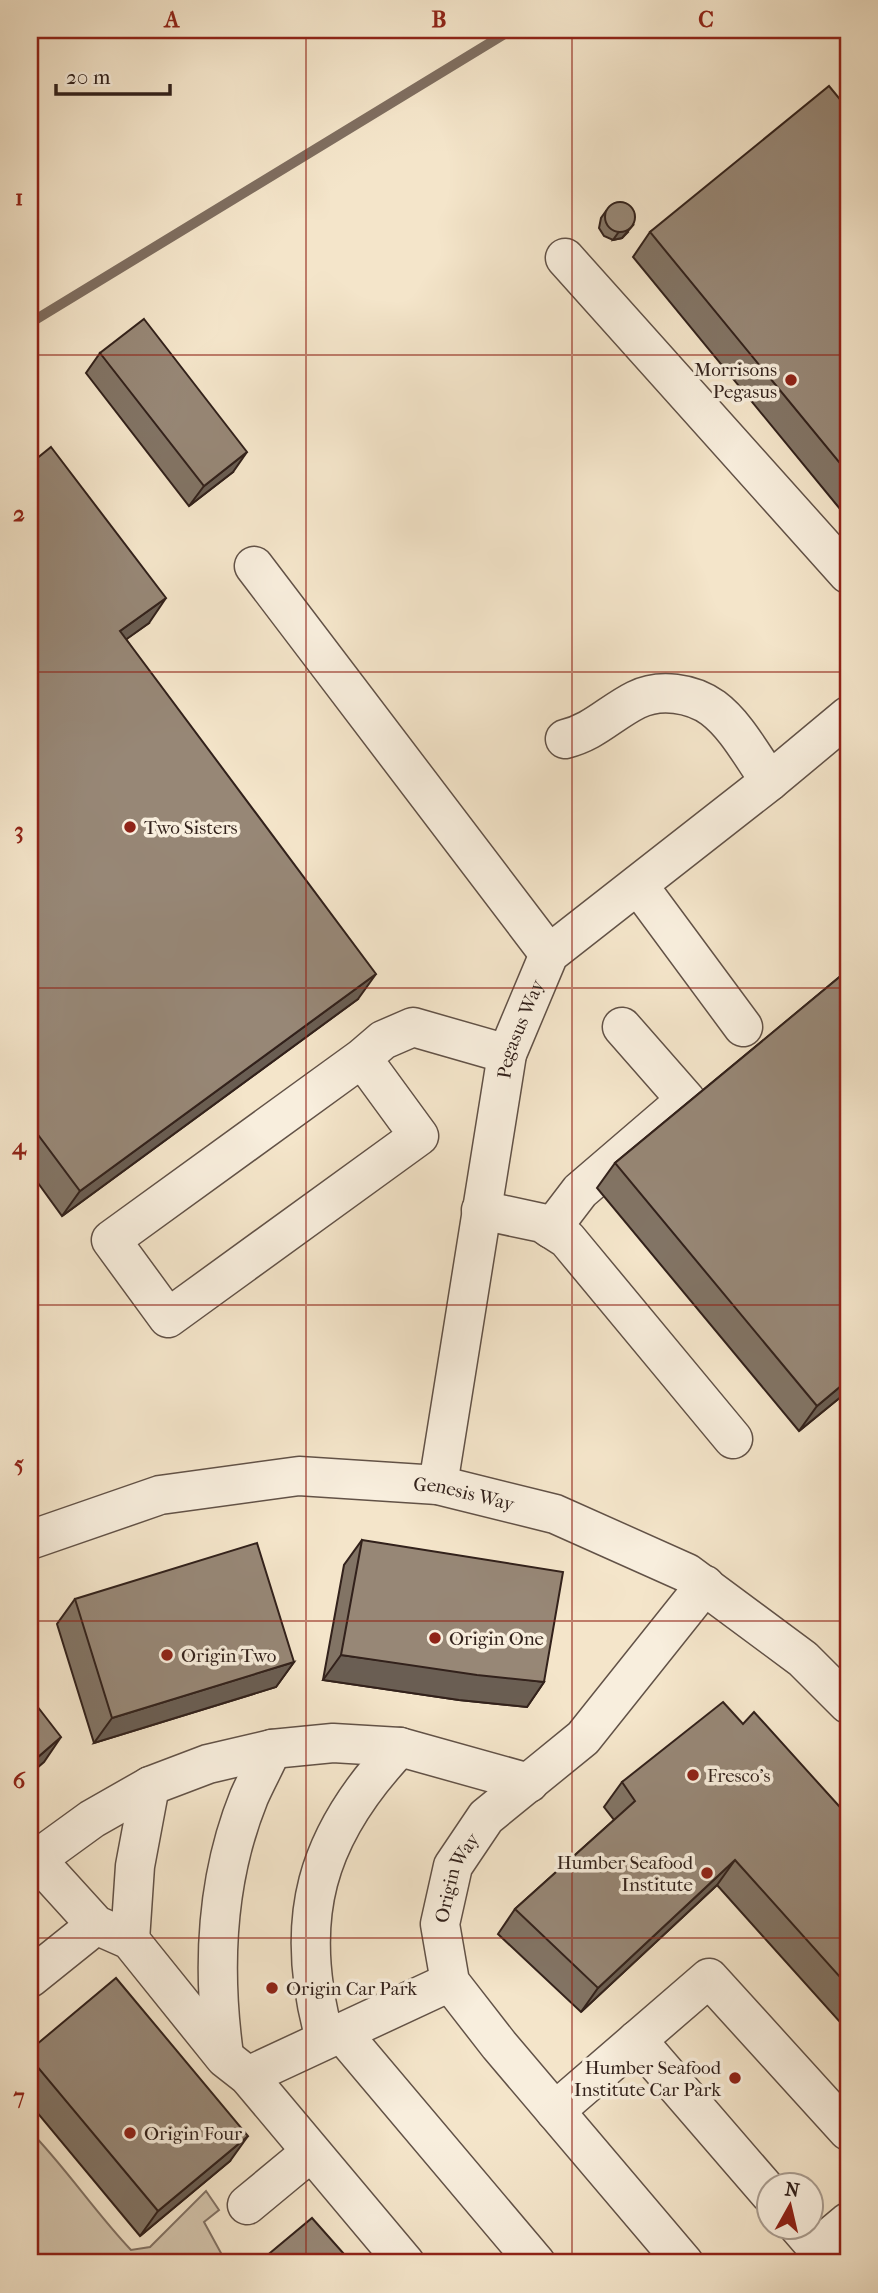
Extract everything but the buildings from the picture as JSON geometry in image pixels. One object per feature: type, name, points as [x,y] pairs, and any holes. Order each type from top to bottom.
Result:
[{"type":"street","points":[[565,258],[848,574]]},
{"type":"street","points":[[254,566],[549,954]]},
{"type":"street","points":[[565,739],[584,734],[638,699],[665,693],[687,696],[713,709],[738,735],[770,781]]},
{"type":"street","name":"Pegasus Way","points":[[438,1485],[507,1054],[549,954],[770,781],[848,716]]},
{"type":"street","points":[[638,885],[743,1027]]},
{"type":"street","points":[[362,1058],[419,1136],[168,1318],[111,1240],[383,1040],[412,1027],[507,1054]]},
{"type":"street","points":[[551,1229],[580,1191],[686,1100],[622,1027]]},
{"type":"street","points":[[481,1210],[542,1223],[567,1239],[733,1439]]},
{"type":"street","name":"Genesis Way","points":[[30,1540],[172,1493],[299,1476],[438,1485],[555,1514],[687,1573],[803,1659],[848,1704]]},
{"type":"street","name":"Origin Way","points":[[684,2263],[499,2046],[450,1982],[440,1924],[453,1866],[486,1817],[583,1738],[705,1586]]},
{"type":"street","points":[[405,2263],[311,2152],[113,1932],[33,1862],[92,1819],[150,1786],[208,1764],[272,1749],[333,1743],[400,1747],[529,1783]]},
{"type":"street","points":[[400,1747],[372,1776],[349,1808],[331,1844],[318,1882],[311,1921],[310,1961],[314,2001],[333,2036],[536,2263]]},
{"type":"street","points":[[236,2067],[217,1992],[216,1952],[221,1900],[232,1847],[249,1797],[272,1749]]},
{"type":"street","points":[[30,1978],[113,1932],[135,1866],[150,1786]]},
{"type":"street","points":[[555,2111],[709,1978],[848,2132]]},
{"type":"street","points":[[236,2067],[333,2036],[450,1982]]},
{"type":"street","points":[[637,2040],[756,2179]]},
{"type":"street","points":[[247,2205],[311,2152]]},
{"type":"street","points":[[810,2240],[817,2248],[848,2222]]},
{"type":"shaded area","points":[[30,2131],[131,2250],[150,2247],[206,2191],[219,2210],[204,2222],[221,2253],[218,2263],[30,2263]]},
{"type":"waterway","points":[[30,323],[511,30]]},
{"type":"place","name":"Morrisons Pegasus","points":[[791,380]]},
{"type":"place","name":"Two Sisters","points":[[130,827]]},
{"type":"place","name":"Origin One","points":[[435,1638]]},
{"type":"place","name":"Origin Two","points":[[167,1655]]},
{"type":"place","name":"Fresco's","points":[[693,1775]]},
{"type":"place","name":"Humber Seafood Institute","points":[[707,1873]]},
{"type":"place","name":"Origin Car Park","points":[[272,1988]]},
{"type":"place","name":"Humber Seafood Institute Car Park","points":[[735,2078]]},
{"type":"place","name":"Origin Four","points":[[130,2133]]}]
